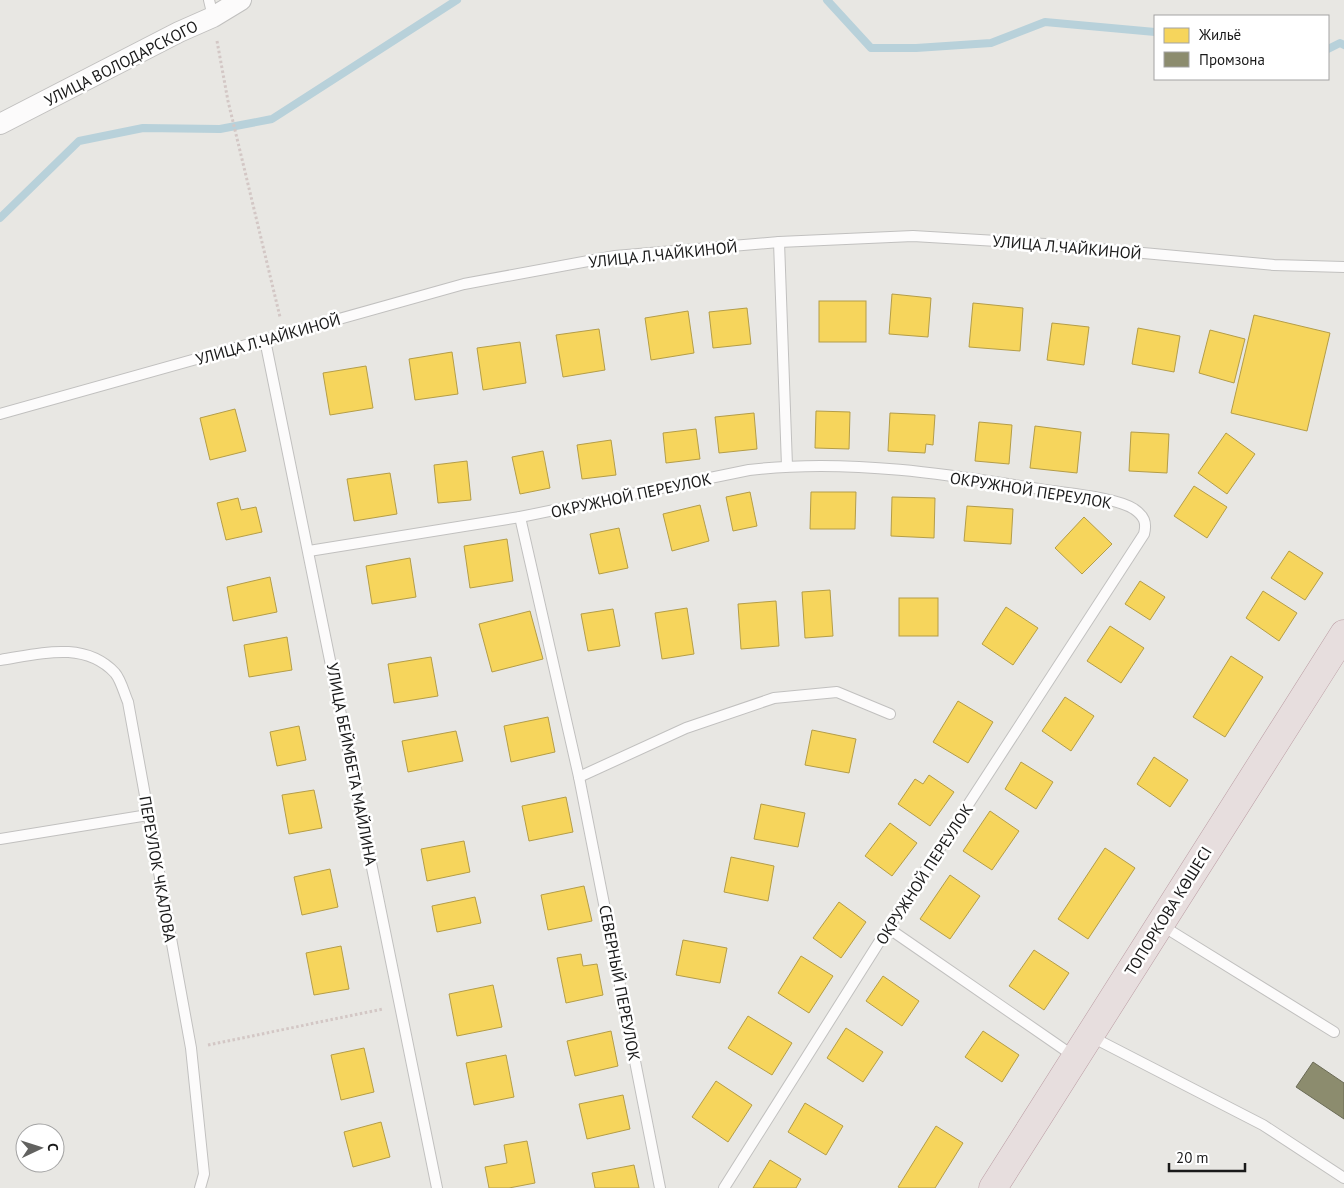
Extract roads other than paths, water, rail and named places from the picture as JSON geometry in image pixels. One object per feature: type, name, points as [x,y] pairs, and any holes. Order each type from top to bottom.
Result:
[{"type":"highway","name":"ТОПОРКОВА КӨШЕСІ","points":[[993,1188],[1344,634]]},
{"type":"street","name":"УЛИЦА ВОЛОДАРСКОГО","points":[[0,124],[179,32],[211,9],[241,0]]},
{"type":"lane","name":"УЛИЦА Л.ЧАЙКИНОЙ","points":[[0,414],[464,284],[614,256],[779,242],[913,236],[1045,244],[1274,265],[1344,267]]},
{"type":"lane","points":[[779,242],[787,466]]},
{"type":"lane","name":"УЛИЦА БЕЙМБЕТА МАЙЛИНА","points":[[264,340],[309,551],[437,1188]]},
{"type":"lane","name":"ОКРУЖНОЙ ПЕРЕУЛОК","points":[[309,551],[520,518],[750,470],[787,466],[858,467],[977,479],[1094,497],[1132,508],[1144,518],[1146,526],[1144,534],[888,928],[724,1188]]},
{"type":"lane","name":"СЕВЕРНЫЙ ПЕРЕУЛОК","points":[[520,518],[579,777],[660,1188]]},
{"type":"lane","name":"ПЕРЕУЛОК ЧКАЛОВА","points":[[0,660],[61,651],[92,655],[116,674],[128,702],[191,1048],[204,1174],[200,1188]]},
{"type":"lane","points":[[579,777],[686,728],[774,698],[836,692],[890,714]]},
{"type":"lane","points":[[0,839],[148,815]]},
{"type":"lane","points":[[1160,924],[1334,1032]]},
{"type":"lane","points":[[888,928],[1082,1047],[1263,1125],[1344,1178]]},
{"type":"waterway","points":[[0,218],[79,141],[143,128],[220,129],[272,119],[457,0]]},
{"type":"waterway","points":[[827,0],[871,48],[916,48],[991,43],[1045,22],[1154,32]]},
{"type":"waterway","points":[[1329,48],[1340,43],[1344,45]]}]
